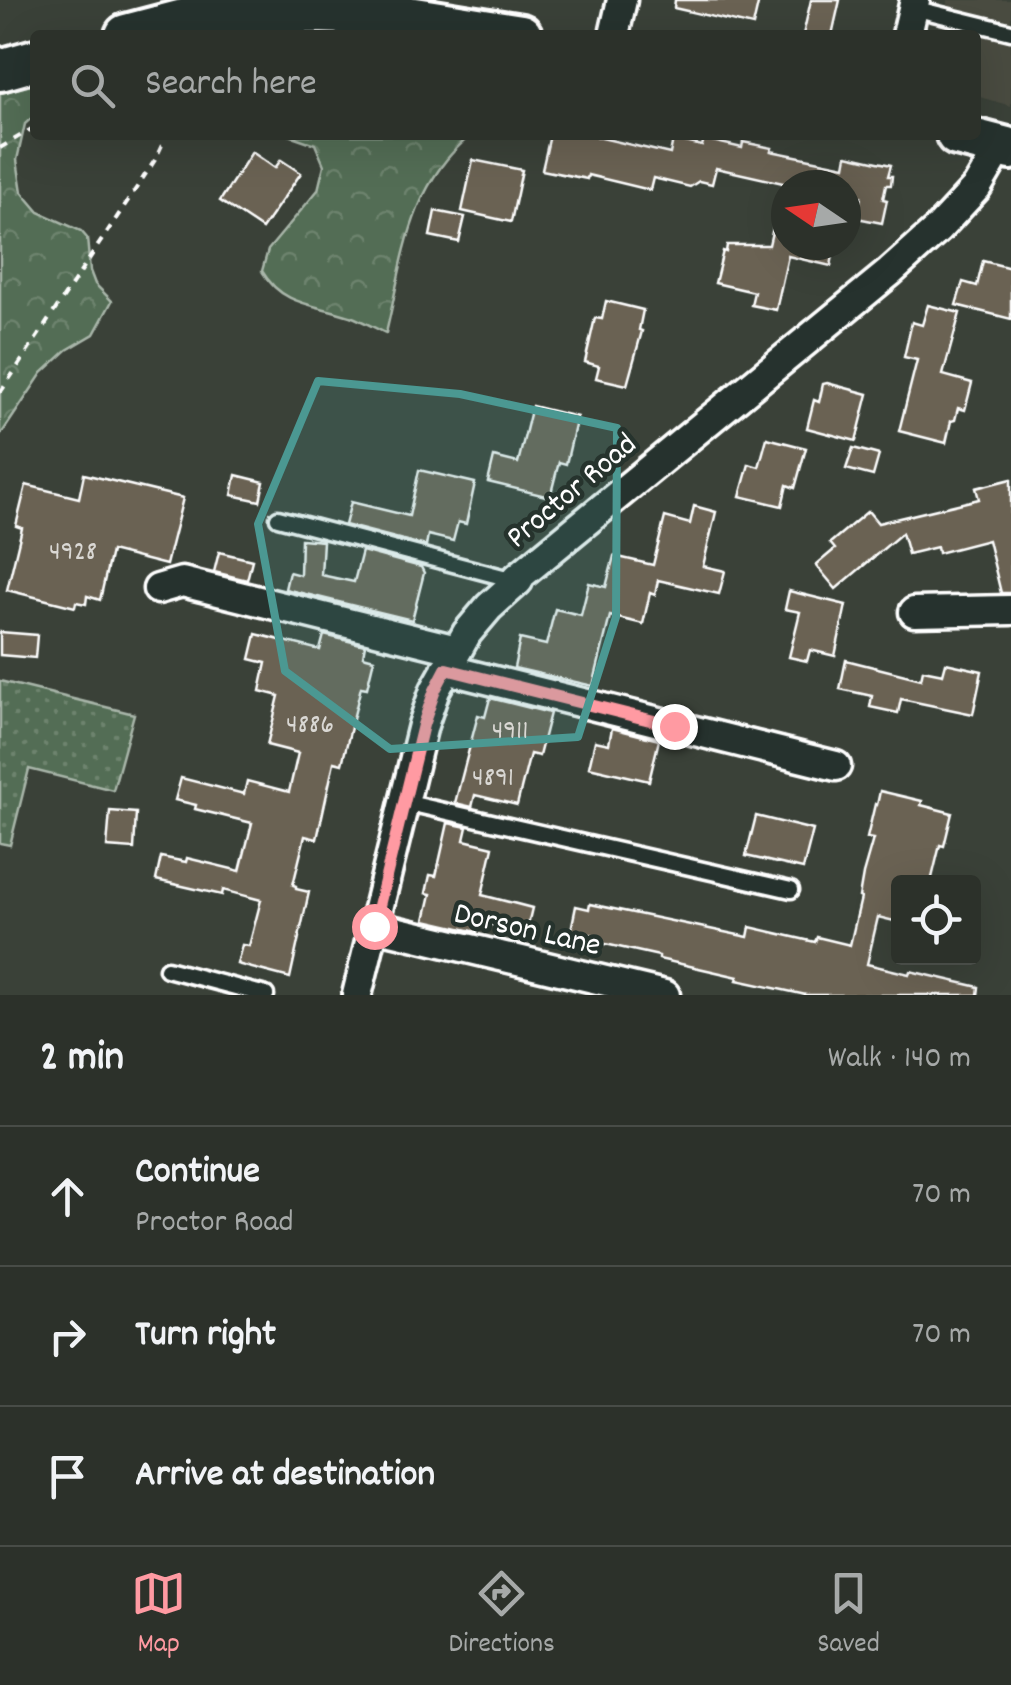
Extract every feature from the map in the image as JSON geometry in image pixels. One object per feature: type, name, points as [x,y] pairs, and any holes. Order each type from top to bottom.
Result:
[{"type":"main road","points":[[137,30],[182,10],[238,14],[458,12],[507,30]]},
{"type":"main road","points":[[0,70],[30,61]]},
{"type":"main road","points":[[977,140],[1006,147]]},
{"type":"street","points":[[615,30],[622,0]]},
{"type":"street","name":"Proctor Road","points":[[357,995],[423,725],[451,659],[488,607],[549,550],[938,229],[981,183],[1006,147]]},
{"type":"street","points":[[158,589],[182,582],[836,766]]},
{"type":"street","points":[[914,612],[1011,610]]},
{"type":"street","name":"Dorson Lane","points":[[374,926],[665,995]]},
{"type":"lane","points":[[911,14],[1011,32]]},
{"type":"lane","points":[[278,518],[518,581]]},
{"type":"lane","points":[[404,802],[791,890]]},
{"type":"lane","points":[[167,969],[266,995]]},
{"type":"path","points":[[0,148],[30,130]]},
{"type":"path","points":[[0,393],[155,160],[162,140]]},
{"type":"highlighted area","points":[[318,381],[460,394],[617,428],[616,617],[578,737],[390,749],[285,671],[258,524]]},
{"type":"shaded area","points":[[948,0],[1011,0],[1011,106],[981,97],[981,30],[943,30]]},
{"type":"green space","points":[[30,85],[30,120],[25,124],[17,160],[22,192],[39,212],[81,231],[87,238],[95,284],[112,301],[94,334],[67,350],[42,373],[0,436],[0,93]]},
{"type":"green space","points":[[303,140],[466,140],[450,155],[421,201],[404,252],[386,333],[350,316],[290,298],[270,283],[262,271],[268,250],[318,190],[324,165],[315,144]]},
{"type":"green space","points":[[0,681],[134,714],[113,790],[29,769],[10,845],[0,843]]},
{"type":"building","points":[[675,0],[759,0],[753,26],[674,8]]},
{"type":"building","points":[[811,0],[840,0],[833,30],[804,30]]},
{"type":"building","points":[[549,140],[610,140],[670,154],[673,140],[702,146],[704,140],[708,140],[742,148],[743,142],[845,166],[847,155],[891,165],[888,176],[892,176],[883,199],[887,200],[882,223],[861,219],[861,170],[771,170],[771,180],[716,168],[712,184],[699,181],[690,187],[653,178],[650,190],[588,175],[587,179],[542,170]]},
{"type":"building","points":[[252,152],[275,168],[281,160],[301,173],[262,229],[220,201]]},
{"type":"building","points":[[473,160],[522,170],[511,222],[462,211]]},
{"type":"building","points":[[435,211],[465,217],[459,242],[430,236]]},
{"type":"building","points":[[771,236],[771,260],[787,260],[776,310],[751,305],[754,292],[715,283],[727,245],[769,245]]},
{"type":"building","points":[[805,260],[832,260],[831,266]]},
{"type":"building","points":[[983,261],[1011,268],[1011,319],[956,305],[963,282],[977,286]]},
{"type":"building","points":[[606,301],[643,310],[639,330],[642,331],[627,385],[596,378],[599,366],[585,362],[595,318],[602,319]]},
{"type":"building","points":[[928,305],[960,313],[943,375],[972,383],[965,410],[958,408],[946,443],[899,431],[917,360],[904,357],[912,322],[922,325]]},
{"type":"building","points":[[823,384],[868,394],[856,441],[807,428],[814,400],[819,402]]},
{"type":"building","points":[[532,406],[577,417],[566,464],[559,462],[550,497],[488,482],[494,457],[518,463]]},
{"type":"building","points":[[767,438],[806,448],[795,488],[787,485],[782,506],[740,496],[749,464],[759,467]]},
{"type":"building","points":[[853,448],[879,455],[873,476],[846,469]]},
{"type":"building","points":[[419,470],[475,483],[466,524],[458,522],[453,541],[428,535],[426,546],[345,525],[351,502],[409,516]]},
{"type":"building","points":[[84,474],[183,498],[166,565],[111,551],[100,600],[87,596],[86,604],[76,602],[75,607],[7,590],[22,528],[16,526],[26,485],[79,498]]},
{"type":"building","points":[[236,475],[264,482],[260,501],[232,495]]},
{"type":"building","points":[[1011,479],[1011,593],[1001,593],[988,540],[938,553],[937,547],[908,554],[902,533],[836,589],[816,565],[835,549],[830,543],[868,511],[878,523],[979,499],[976,488]]},
{"type":"building","points":[[694,506],[716,512],[703,566],[725,571],[719,594],[658,580],[655,595],[650,593],[643,624],[610,616],[593,686],[514,668],[520,639],[546,645],[555,609],[581,615],[589,583],[606,587],[614,556],[653,565],[665,517],[690,524]]},
{"type":"building","points":[[301,539],[323,541],[321,575],[354,582],[362,551],[421,567],[424,573],[412,620],[285,589],[289,572],[300,575]]},
{"type":"building","points":[[219,552],[252,560],[247,580],[214,572]]},
{"type":"building","points":[[789,591],[846,605],[835,656],[810,650],[807,661],[789,657],[800,612],[785,609]]},
{"type":"building","points":[[0,632],[37,635],[35,658],[0,655]]},
{"type":"building","points":[[256,634],[320,650],[324,635],[365,645],[363,656],[374,659],[367,688],[361,687],[342,764],[334,762],[317,839],[305,836],[293,885],[309,892],[290,978],[237,964],[242,945],[249,946],[261,900],[156,880],[161,857],[186,862],[187,858],[240,871],[252,823],[175,800],[181,778],[244,794],[247,781],[289,792],[298,753],[267,745],[279,696],[260,691],[266,663],[250,659]]},
{"type":"building","points":[[846,660],[921,679],[923,670],[943,674],[946,663],[982,671],[973,714],[901,699],[898,713],[870,707],[872,696],[840,689]]},
{"type":"building","points":[[490,698],[550,713],[539,756],[530,754],[517,805],[475,795],[472,807],[455,803],[478,715],[485,717]]},
{"type":"building","points":[[612,728],[659,740],[649,781],[589,767],[595,741],[609,744]]},
{"type":"building","points":[[880,791],[952,813],[933,875],[891,875],[891,920],[878,917],[867,964],[979,987],[978,995],[806,995],[601,943],[598,936],[571,930],[576,906],[589,909],[590,904],[748,937],[750,927],[815,942],[817,937],[850,945],[873,839],[867,838]]},
{"type":"building","points":[[110,811],[136,813],[134,849],[107,847]]},
{"type":"building","points":[[756,816],[813,830],[803,869],[746,856]]},
{"type":"building","points":[[448,823],[467,827],[464,840],[493,847],[482,895],[532,908],[526,933],[479,922],[477,932],[425,920],[431,894],[426,893],[430,875],[436,876]]},
{"type":"route","points":[[374,926],[423,725],[446,669],[674,726]]}]
